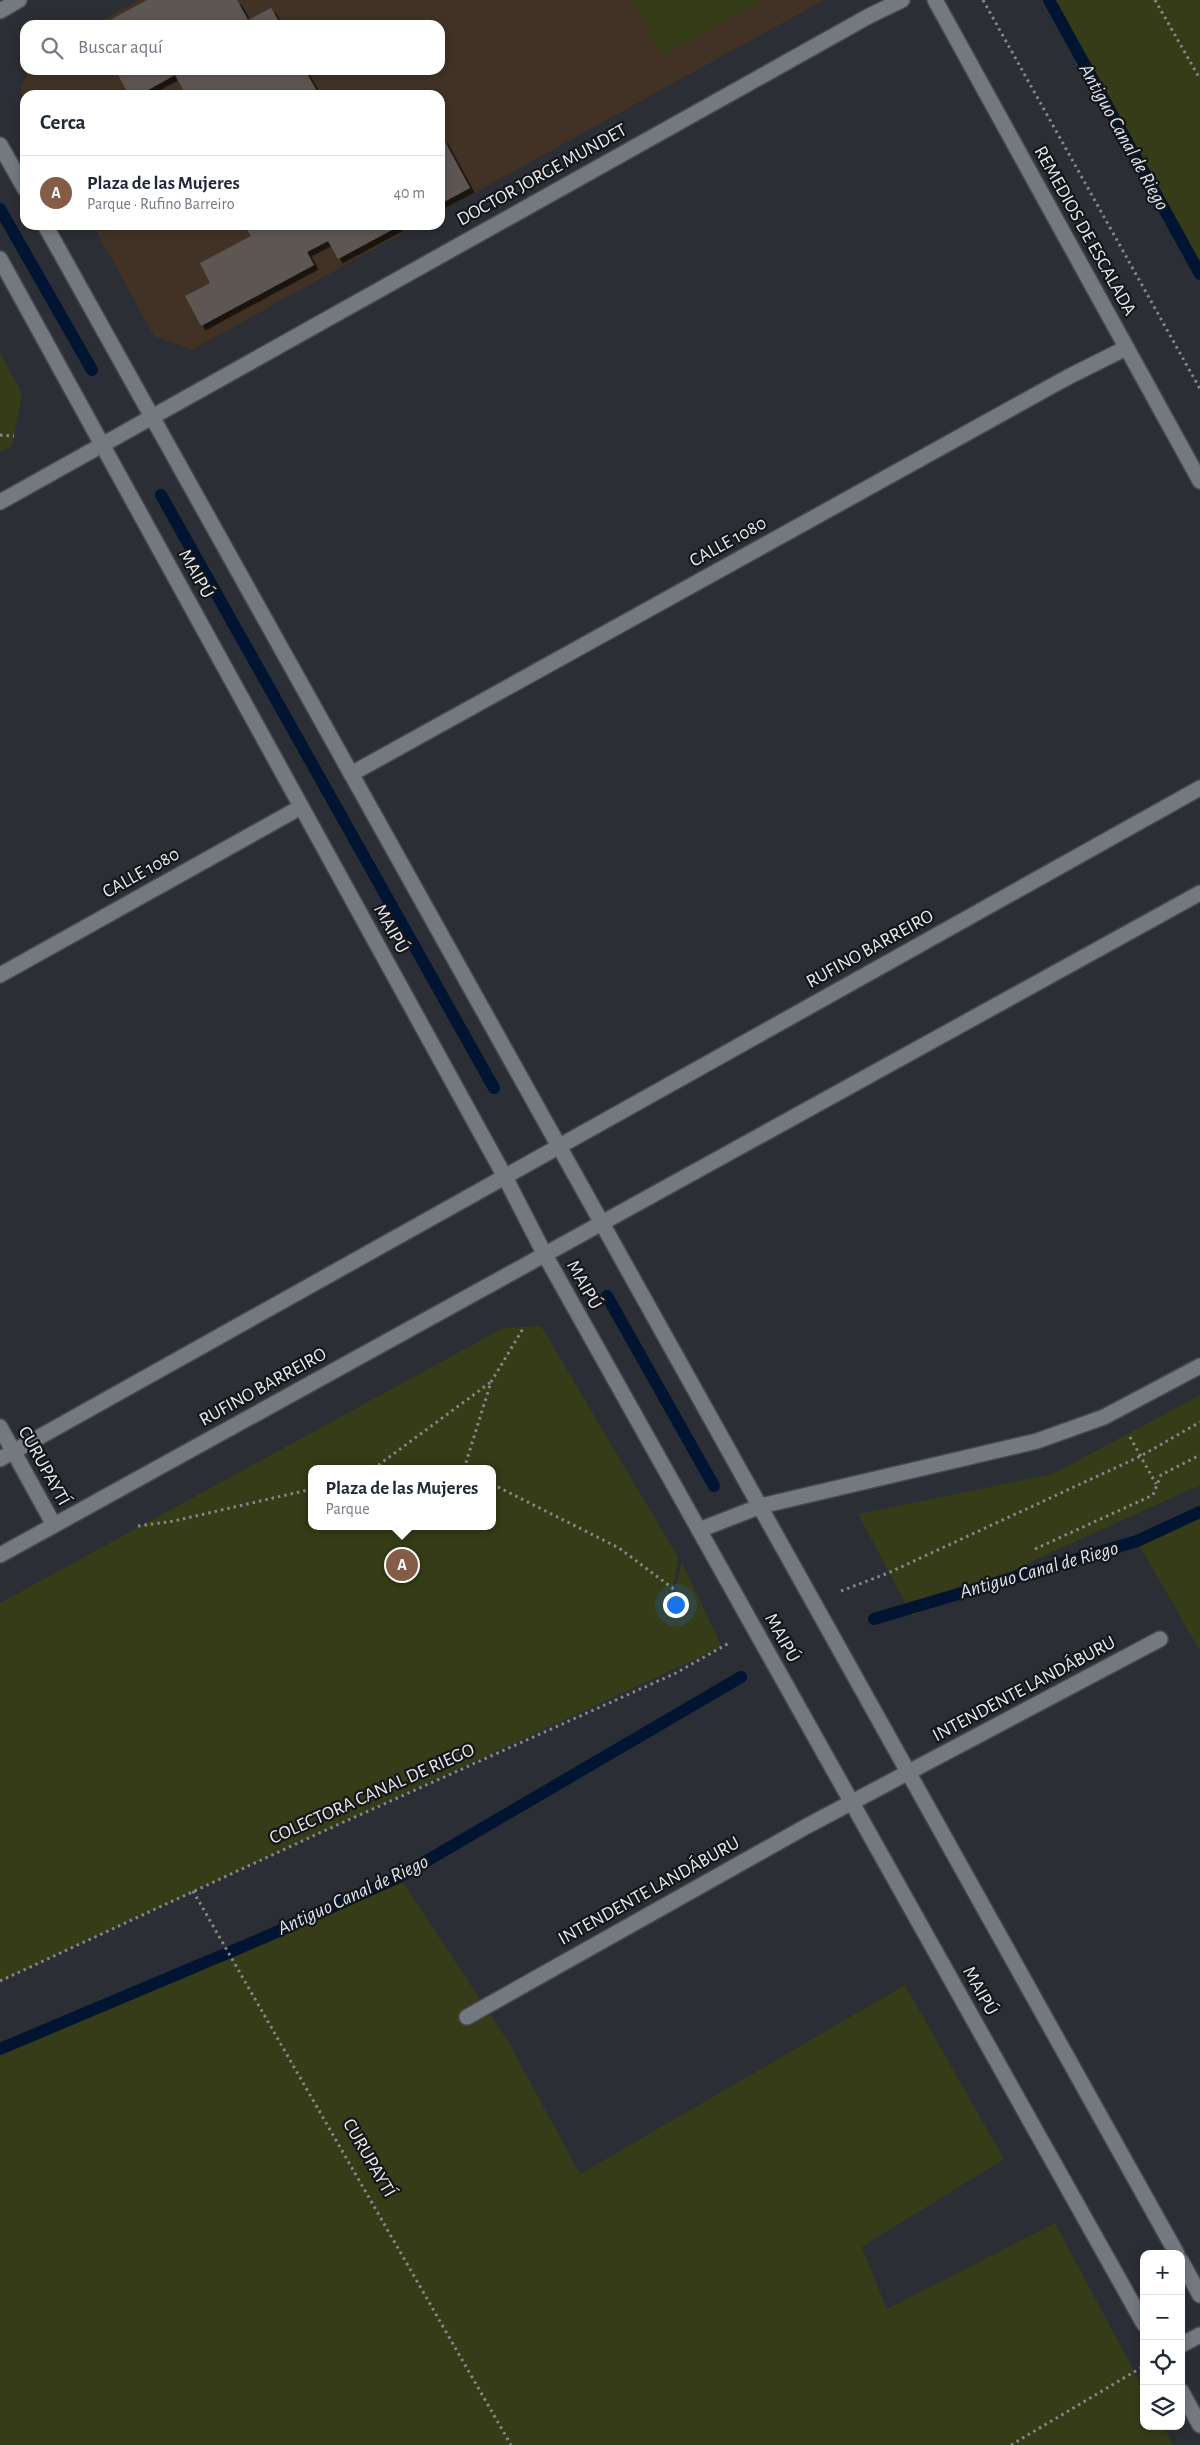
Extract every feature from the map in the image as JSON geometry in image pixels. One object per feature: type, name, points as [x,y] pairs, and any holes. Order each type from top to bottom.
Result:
[{"type":"street","points":[[0,11],[19,0]]},
{"type":"street","name":"DOCTOR JORGE MUNDET","points":[[103,446],[151,417],[869,16],[902,0]]},
{"type":"street","name":"REMEDIOS DE ESCALADA","points":[[935,0],[1200,481]]},
{"type":"street","points":[[0,144],[20,181]]},
{"type":"street","name":"MAIPÚ","points":[[48,230],[1175,2250]]},
{"type":"street","name":"MAIPÚ","points":[[0,259],[505,1177],[545,1255],[1140,2317]]},
{"type":"street","name":"CALLE 1080","points":[[351,774],[1068,377],[1126,348]]},
{"type":"street","points":[[0,502],[103,446]]},
{"type":"street","name":"RUFINO BARREIRO","points":[[505,1177],[559,1145],[1200,788]]},
{"type":"street","name":"CALLE 1080","points":[[0,975],[301,807]]},
{"type":"street","points":[[602,1221],[1200,893]]},
{"type":"street","points":[[0,1459],[505,1177]]},
{"type":"street","name":"RUFINO BARREIRO","points":[[0,1555],[545,1255],[602,1221]]},
{"type":"street","points":[[699,1530],[761,1506],[1037,1442],[1116,1411],[1200,1366]]},
{"type":"street","name":"CURUPAYTÍ","points":[[0,1427],[54,1525]]},
{"type":"street","name":"INTENDENTE LANDÁBURU","points":[[467,2017],[852,1802],[1160,1639]]},
{"type":"street","points":[[1185,2269],[1200,2295]]},
{"type":"street","points":[[1185,2343],[1200,2335]]},
{"type":"street","points":[[1185,2399],[1200,2425]]},
{"type":"path","points":[[983,0],[1200,389]]},
{"type":"path","points":[[1156,0],[1200,79]]},
{"type":"path","points":[[0,435],[14,436]]},
{"type":"path","points":[[465,1465],[491,1382],[524,1327]]},
{"type":"path","points":[[378,1465],[491,1382]]},
{"type":"path","points":[[1116,1411],[1157,1484]]},
{"type":"path","points":[[813,1603],[888,1573],[1141,1456],[1200,1422]]},
{"type":"path","points":[[1036,1549],[1153,1495],[1161,1475],[1200,1455]]},
{"type":"path","points":[[496,1486],[619,1548],[674,1590]]},
{"type":"path","points":[[138,1526],[174,1521],[308,1490]]},
{"type":"path","name":"COLECTORA CANAL DE RIEGO","points":[[0,1981],[193,1891],[676,1673],[754,1630]]},
{"type":"path","name":"CURUPAYTÍ","points":[[193,1891],[511,2445]]},
{"type":"path","points":[[1011,2445],[1140,2368]]},
{"type":"shaded area","points":[[139,0],[824,0],[445,209],[445,90],[21,90],[26,75],[445,75],[445,20],[103,20]]},
{"type":"shaded area","points":[[96,230],[408,230],[192,350],[154,336]]},
{"type":"green space","points":[[632,0],[763,0],[663,56]]},
{"type":"green space","points":[[1055,0],[1200,0],[1200,264]]},
{"type":"green space","points":[[0,353],[22,393],[12,446],[0,452]]},
{"type":"green space","points":[[541,1326],[678,1557],[672,1600],[682,1563],[722,1647],[0,1981],[0,1603],[503,1328]]},
{"type":"green space","points":[[1200,1395],[1200,1485],[912,1616],[858,1514],[1053,1474]]},
{"type":"green space","points":[[1200,1512],[1200,1651],[1137,1541]]},
{"type":"green space","points":[[399,1877],[508,2041],[580,2174],[905,1985],[1004,2159],[862,2247],[887,2309],[1055,2223],[1140,2382],[1140,2430],[1165,2430],[1173,2445],[0,2445],[0,2053]]},
{"type":"building","points":[[147,0],[237,0],[248,20],[110,20]]},
{"type":"building","points":[[271,8],[278,20],[248,20]]},
{"type":"building","points":[[118,75],[175,75],[148,90],[126,90]]},
{"type":"building","points":[[175,75],[308,75],[316,90],[183,90]]},
{"type":"building","points":[[445,142],[470,188],[445,201]]},
{"type":"building","points":[[247,230],[392,230],[338,259],[328,241],[307,252],[314,265],[201,326],[185,296],[210,283],[200,263],[251,236]]},
{"type":"waterway","name":"Antiguo Canal de Riego","points":[[1049,0],[1200,274]]},
{"type":"waterway","points":[[0,209],[92,370]]},
{"type":"waterway","points":[[161,495],[494,1088]]},
{"type":"waterway","points":[[607,1296],[714,1486]]},
{"type":"waterway","name":"Antiguo Canal de Riego","points":[[874,1619],[1137,1541],[1200,1512]]},
{"type":"waterway","name":"Antiguo Canal de Riego","points":[[0,2049],[263,1938],[399,1877],[741,1677]]},
{"type":"place","name":"Plaza de las Mujeres","points":[[402,1565]]}]
